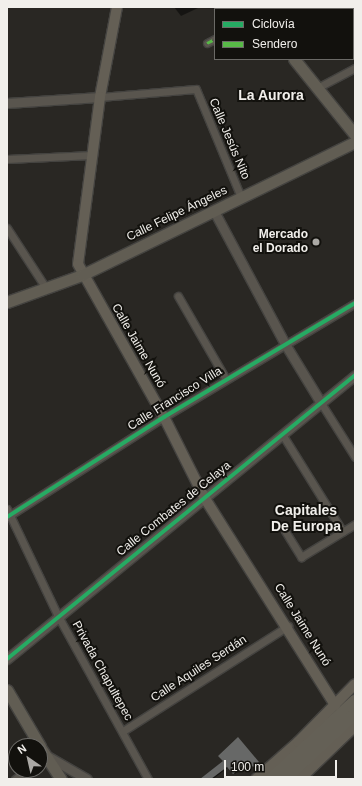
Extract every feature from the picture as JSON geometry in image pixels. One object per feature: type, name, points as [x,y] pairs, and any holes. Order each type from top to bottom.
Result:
[{"type":"highway","points":[[285,779],[355,701]]},
{"type":"highway","points":[[271,779],[307,754],[355,714]]},
{"type":"main road","name":"Calle Jaime Nunó","points":[[117,7],[100,97],[78,264],[82,275],[164,417],[204,497],[288,626],[335,705]]},
{"type":"main road","points":[[295,60],[355,135]]},
{"type":"main road","name":"Calle Felipe Ángeles","points":[[7,302],[82,275],[355,142]]},
{"type":"main road","points":[[256,779],[335,705],[355,684]]},
{"type":"main road","points":[[7,690],[33,738]]},
{"type":"main road","points":[[300,779],[355,726]]},
{"type":"main road","points":[[48,761],[61,779]]},
{"type":"street","points":[[207,43],[214,40]]},
{"type":"street","points":[[317,88],[355,68]]},
{"type":"street","name":"Calle Jesús Nito","points":[[100,97],[196,89],[241,197]]},
{"type":"street","points":[[7,102],[100,97]]},
{"type":"street","points":[[7,159],[92,156]]},
{"type":"street","points":[[214,211],[285,344],[355,457]]},
{"type":"street","points":[[7,228],[46,288]]},
{"type":"street","points":[[178,296],[226,379]]},
{"type":"street","name":"Calle Francisco Villa","points":[[8,513],[226,379],[355,303]]},
{"type":"street","name":"Calle Combates de Celaya","points":[[7,659],[355,375]]},
{"type":"street","points":[[282,434],[343,532]]},
{"type":"street","name":"Privada Chapultepec","points":[[8,513],[58,616],[123,731],[148,779]]},
{"type":"street","points":[[285,531],[301,558],[355,524]]},
{"type":"street","name":"Calle Aquiles Serdán","points":[[123,731],[288,626]]},
{"type":"street","points":[[48,756],[88,779]]},
{"type":"building","points":[[238,737],[259,762],[253,767],[248,761],[233,774],[227,767],[211,779],[200,779],[223,761],[218,756]]},
{"type":"marked path","points":[[207,43],[214,40]]},
{"type":"cycle path","points":[[7,517],[164,417],[355,303]]},
{"type":"cycle path","points":[[7,659],[355,375]]},
{"type":"place","name":"Mercado el Dorado","points":[[316,242]]},
{"type":"district","name":"La Aurora","points":[[271,95]]},
{"type":"district","name":"Capitales De Europa","points":[[306,518]]}]
